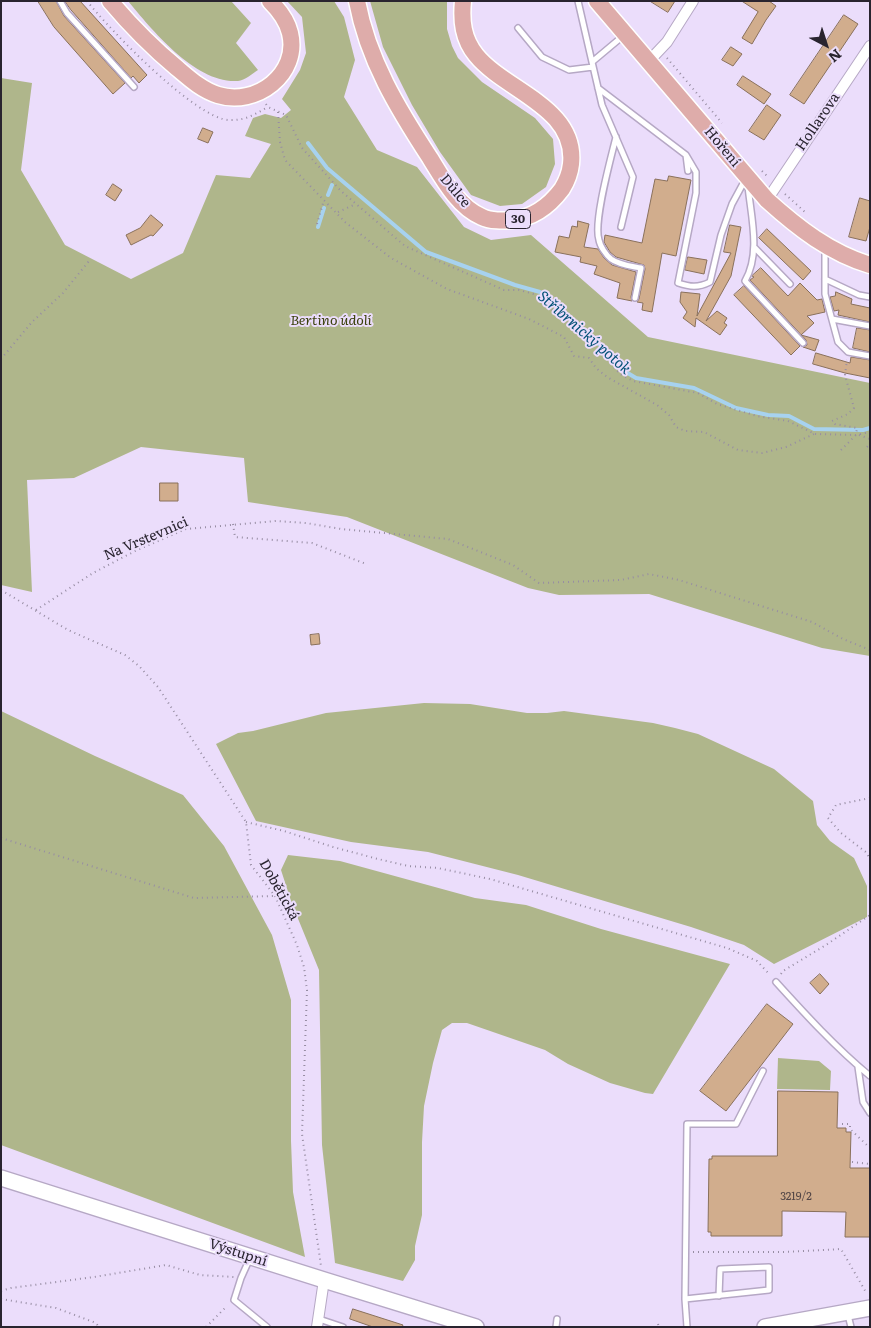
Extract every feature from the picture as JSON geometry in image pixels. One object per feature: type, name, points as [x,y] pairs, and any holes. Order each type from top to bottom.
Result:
[{"type":"main road","points":[[110,1],[155,50],[202,88],[217,95],[231,98],[258,94],[276,80],[284,69],[291,42],[290,33],[286,22],[270,1]]},
{"type":"main road","name":"Důlce","points":[[357,1],[369,47],[392,97],[444,181],[470,210],[483,218],[511,221],[526,218],[554,200],[564,186],[570,173],[572,156],[569,142],[564,130],[555,118],[476,55],[463,30],[462,15],[464,1]]},
{"type":"main road","name":"Hoření","points":[[597,1],[626,34],[654,56],[752,171],[767,200],[792,222],[825,245],[842,255],[870,265]]},
{"type":"street","points":[[654,56],[667,42],[693,1]]},
{"type":"street","name":"Hollarova","points":[[767,200],[870,46]]},
{"type":"street","name":"Výstupní","points":[[1,1178],[476,1327]]},
{"type":"street","points":[[318,1323],[324,1280]]},
{"type":"street","points":[[765,1327],[847,1312],[868,1301]]},
{"type":"lane","points":[[60,1],[67,13],[134,88]]},
{"type":"lane","points":[[578,1],[602,105],[633,177],[621,227]]},
{"type":"lane","points":[[518,28],[542,57],[568,70],[593,64],[626,34]]},
{"type":"lane","points":[[598,88],[686,156],[696,172],[696,193],[678,283],[699,287],[710,282],[721,234],[732,204],[752,171]]},
{"type":"lane","points":[[616,137],[597,233],[599,241],[611,259],[618,263],[641,268],[635,298]]},
{"type":"lane","points":[[686,156],[688,171]]},
{"type":"lane","points":[[752,171],[755,248],[751,270],[745,281],[803,342]]},
{"type":"lane","points":[[825,245],[825,294],[838,342],[848,352],[870,356]]},
{"type":"lane","points":[[755,248],[790,284]]},
{"type":"lane","points":[[825,279],[870,297]]},
{"type":"lane","points":[[832,319],[870,326]]},
{"type":"lane","points":[[776,982],[858,1067],[870,1076]]},
{"type":"lane","points":[[858,1067],[863,1102],[870,1113]]},
{"type":"lane","points":[[687,1327],[685,1299],[687,1124],[736,1124],[763,1071]]},
{"type":"lane","points":[[250,1256],[234,1300],[267,1327]]},
{"type":"lane","points":[[685,1299],[719,1296],[769,1290],[769,1267],[720,1269],[719,1296]]},
{"type":"lane","points":[[847,1312],[852,1327]]},
{"type":"lane","points":[[556,1327],[557,1319]]},
{"type":"lane","points":[[318,1323],[343,1327]]},
{"type":"path","points":[[654,56],[721,123]]},
{"type":"path","points":[[268,107],[286,115],[302,148],[341,190],[405,246],[504,290],[519,290],[534,294],[599,350],[620,374],[633,381],[698,393],[717,404],[757,416],[788,421],[815,434],[856,435],[870,438]]},
{"type":"path","points":[[278,112],[280,142],[285,160],[338,212],[345,222],[391,258],[447,289],[529,319],[564,337],[574,356],[589,358],[596,368],[607,377],[657,405],[668,415],[676,427],[685,431],[704,432],[738,450],[762,453],[786,447],[815,434]]},
{"type":"path","points":[[752,171],[776,185],[808,215]]},
{"type":"path","points":[[317,224],[324,200]]},
{"type":"path","points":[[338,212],[356,204]]},
{"type":"path","points":[[1,359],[32,322],[63,293],[89,261]]},
{"type":"path","points":[[848,352],[845,375],[854,408],[848,414],[832,422],[857,428],[856,435]]},
{"type":"path","points":[[841,450],[856,435],[870,432]]},
{"type":"path","points":[[867,447],[870,444]]},
{"type":"path","name":"Na Vrstevnici","points":[[36,610],[93,573],[135,551],[186,529],[276,521],[448,539],[513,565],[539,583],[621,580],[650,574],[679,580],[812,622],[843,639],[870,650]]},
{"type":"path","points":[[233,524],[235,537],[312,543],[366,564]]},
{"type":"path","name":"Dobětická","points":[[1,590],[68,630],[125,655],[140,666],[158,687],[246,822],[252,865],[275,896],[304,967],[307,990],[302,1134],[324,1280]]},
{"type":"path","points":[[870,798],[836,805],[828,818],[841,833],[867,853],[870,860]]},
{"type":"path","points":[[246,822],[284,831],[378,859],[408,866],[438,868],[490,879],[727,948],[756,961],[776,982],[783,971],[870,915]]},
{"type":"path","points":[[1,838],[194,898],[275,896]]},
{"type":"path","points":[[842,1124],[850,1124],[850,1129],[870,1148]]},
{"type":"path","points":[[852,1162],[870,1164]]},
{"type":"path","points":[[686,1252],[785,1252],[841,1249],[868,1301]]},
{"type":"path","points":[[1,1291],[166,1265],[200,1275],[241,1278]]},
{"type":"path","points":[[1,1299],[56,1308],[96,1323],[99,1327]]},
{"type":"path","points":[[206,1327],[234,1300]]},
{"type":"green space","points":[[128,1],[231,1],[251,23],[236,43],[258,70],[238,81],[222,80],[206,74],[191,65],[162,40]]},
{"type":"green space","name":"Bertino údolí","points":[[287,1],[334,1],[344,17],[355,60],[344,97],[377,150],[417,167],[464,227],[491,240],[531,235],[648,337],[870,383],[870,656],[822,648],[649,594],[559,595],[528,588],[347,517],[248,502],[244,458],[141,447],[74,478],[27,480],[32,592],[1,585],[1,78],[32,83],[21,170],[65,245],[131,279],[183,253],[216,175],[250,178],[271,144],[245,136],[253,118],[265,114],[281,118],[291,110],[282,99],[300,70],[306,53],[302,17]]},
{"type":"green space","points":[[370,1],[447,1],[447,29],[458,58],[482,82],[535,118],[553,139],[555,164],[546,187],[522,204],[500,206],[471,195],[440,152],[412,105],[383,47]]},
{"type":"green space","points":[[424,703],[470,704],[527,713],[564,711],[653,723],[698,734],[774,769],[813,801],[817,825],[830,841],[854,858],[867,886],[867,917],[774,964],[744,945],[691,927],[518,875],[428,852],[351,842],[256,821],[216,744],[238,733],[326,713]]},
{"type":"green space","points":[[1,711],[183,795],[224,846],[272,935],[291,1000],[293,1192],[305,1257],[1,1145]]},
{"type":"green space","points":[[288,855],[340,861],[475,898],[526,905],[601,929],[730,964],[653,1094],[610,1083],[568,1064],[545,1050],[467,1023],[452,1023],[442,1030],[424,1106],[422,1215],[415,1246],[415,1260],[403,1281],[335,1263],[322,1145],[319,970],[292,904],[281,870]]},
{"type":"green space","points":[[778,1058],[819,1061],[831,1071],[830,1090],[777,1089]]},
{"type":"building","points":[[38,1],[56,1],[64,16],[125,83],[113,94],[54,27]]},
{"type":"building","points":[[65,1],[80,1],[147,75],[139,83],[133,76],[131,78]]},
{"type":"building","points":[[650,1],[675,1],[668,12]]},
{"type":"building","points":[[742,1],[769,1],[776,6],[752,44],[742,38],[758,12]]},
{"type":"building","points":[[844,15],[858,24],[804,104],[790,95]]},
{"type":"building","points":[[731,47],[742,54],[733,66],[722,60]]},
{"type":"building","points":[[743,76],[771,94],[764,104],[737,85]]},
{"type":"building","points":[[767,105],[781,115],[764,140],[749,131]]},
{"type":"building","points":[[203,128],[213,132],[208,143],[198,139]]},
{"type":"building","points":[[669,176],[691,180],[676,256],[662,253],[652,312],[642,310],[643,303],[637,302],[645,269],[644,265],[616,257],[610,252],[604,242],[605,235],[642,243],[655,179],[667,181]]},
{"type":"building","points":[[113,184],[122,190],[115,201],[106,195]]},
{"type":"building","points":[[860,198],[870,201],[870,227],[866,241],[849,237]]},
{"type":"building","points":[[151,215],[163,225],[153,236],[151,235],[131,245],[126,235],[140,228]]},
{"type":"building","points":[[578,221],[589,224],[584,247],[598,249],[612,265],[636,272],[631,297],[632,301],[617,298],[620,283],[594,274],[597,266],[580,262],[581,257],[555,252],[559,236],[569,238],[572,226],[577,227]]},
{"type":"building","points":[[730,225],[741,227],[731,276],[706,321],[717,311],[727,318],[724,323],[727,325],[720,335],[696,318],[695,327],[683,318],[687,312],[680,302],[681,292],[700,294],[697,316],[731,253],[724,252]]},
{"type":"building","points":[[767,229],[811,271],[803,280],[759,238]]},
{"type":"building","points":[[688,257],[707,260],[704,274],[685,270]]},
{"type":"building","points":[[761,268],[788,296],[800,283],[817,300],[822,299],[825,312],[807,316],[814,323],[801,335],[750,280]]},
{"type":"building","points":[[744,286],[800,346],[791,355],[734,295]]},
{"type":"building","points":[[836,292],[852,299],[851,304],[870,308],[870,322],[838,315],[839,310],[834,311],[830,297],[835,296]]},
{"type":"building","points":[[857,328],[870,330],[870,352],[853,348]]},
{"type":"building","points":[[801,335],[819,340],[815,351],[803,347],[807,345],[806,340]]},
{"type":"building","points":[[816,353],[850,363],[851,357],[870,360],[870,378],[813,364]]},
{"type":"building","points":[[160,483],[178,483],[178,501],[160,501]]},
{"type":"building","points":[[319,634],[320,644],[311,645],[310,635]]},
{"type":"building","points":[[820,974],[829,984],[820,994],[810,983]]},
{"type":"building","points":[[767,1004],[793,1024],[726,1111],[700,1091]]},
{"type":"building","points":[[778,1091],[838,1092],[837,1128],[846,1128],[846,1132],[851,1132],[850,1168],[870,1168],[870,1237],[845,1237],[846,1212],[782,1211],[782,1236],[711,1236],[711,1232],[708,1232],[709,1159],[712,1159],[712,1156],[777,1156]]},
{"type":"building","points":[[353,1309],[403,1325],[402,1327],[373,1327],[350,1319]]},
{"type":"waterway","name":"Stříbrnický potok","points":[[308,143],[327,168],[426,252],[515,285],[540,292],[608,352],[621,369],[636,378],[694,388],[736,408],[768,415],[789,416],[814,429],[863,430],[870,428]]},
{"type":"waterway","points":[[328,195],[332,185]]},
{"type":"waterway","points":[[318,227],[324,208]]}]
